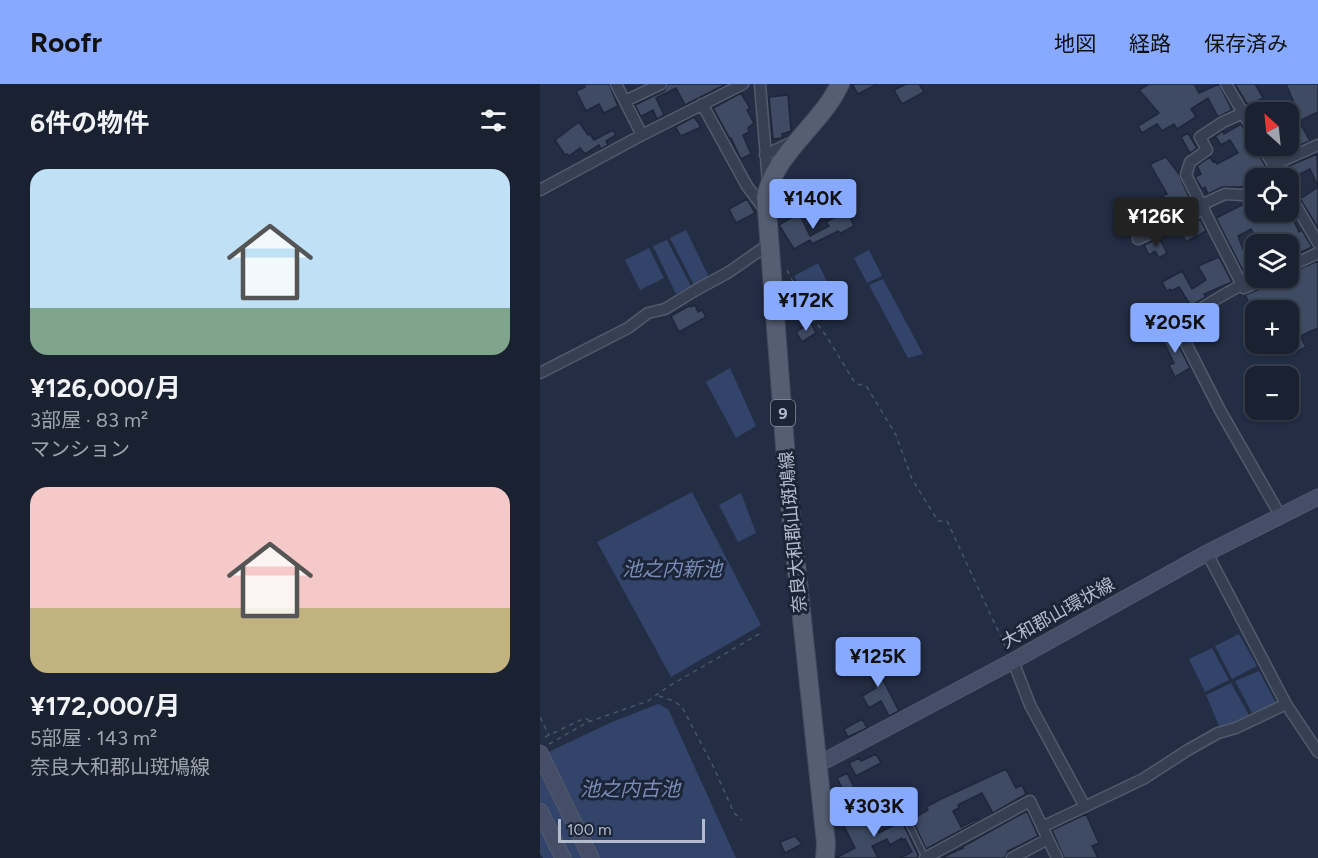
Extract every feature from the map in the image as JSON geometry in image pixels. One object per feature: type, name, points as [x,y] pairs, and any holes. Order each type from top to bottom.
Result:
[{"type":"main road","name":"奈良大和郡山斑鳩線","points":[[828,853],[789,498],[766,197],[768,186],[783,161],[824,110],[840,84]]},
{"type":"main road","name":"大和郡山環状線","points":[[817,765],[1013,661],[1207,553],[1318,497]]},
{"type":"main road","points":[[542,751],[591,858]]},
{"type":"main road","points":[[540,812],[563,858]]},
{"type":"street","points":[[616,84],[642,135]]},
{"type":"street","points":[[625,101],[661,84]]},
{"type":"street","points":[[540,190],[702,104],[722,89],[743,84]]},
{"type":"street","points":[[760,84],[768,186]]},
{"type":"street","points":[[1226,84],[1245,116]]},
{"type":"street","points":[[702,104],[747,186],[767,213]]},
{"type":"street","points":[[1243,113],[1200,137],[1208,150],[1190,162],[1186,175],[1245,288]]},
{"type":"street","points":[[765,155],[801,137]]},
{"type":"street","points":[[1273,165],[1318,145]]},
{"type":"street","points":[[1268,156],[1275,168]]},
{"type":"street","points":[[1138,239],[1225,194],[1245,194]]},
{"type":"street","points":[[1299,209],[1316,235]]},
{"type":"street","points":[[540,373],[627,328],[648,314],[665,309],[729,272],[769,244]]},
{"type":"street","points":[[1299,262],[1318,253]]},
{"type":"street","points":[[1242,285],[1218,297],[1176,324],[1221,412],[1281,515]]},
{"type":"street","points":[[1207,553],[1286,704],[1318,752]]},
{"type":"street","points":[[1013,661],[1030,705],[1084,806]]},
{"type":"street","points":[[1042,827],[1143,779],[1218,733],[1236,728],[1286,704]]},
{"type":"street","points":[[925,858],[1030,801],[1057,858]]},
{"type":"street","points":[[1012,858],[1048,839]]},
{"type":"lane","points":[[905,816],[925,858]]},
{"type":"path","points":[[784,265],[809,313],[827,337],[855,383],[867,387],[896,435],[917,491],[938,521],[947,521],[1013,661]]},
{"type":"path","points":[[542,751],[591,722],[658,695],[669,686],[759,634]]},
{"type":"path","points":[[658,695],[682,706],[734,813],[742,820]]},
{"type":"path","points":[[540,717],[549,735]]},
{"type":"path","points":[[545,737],[585,718],[591,722]]},
{"type":"water","points":[[686,230],[709,277],[694,285],[670,238]]},
{"type":"water","points":[[667,240],[691,286],[676,294],[653,246]]},
{"type":"water","points":[[649,248],[664,278],[640,290],[625,260]]},
{"type":"water","points":[[869,250],[882,276],[867,283],[854,258]]},
{"type":"water","points":[[818,263],[833,294],[811,308],[794,276]]},
{"type":"water","points":[[883,279],[923,354],[908,358],[869,285]]},
{"type":"water","points":[[730,368],[756,426],[736,438],[706,382]]},
{"type":"water","name":"池之内新池","points":[[692,492],[761,625],[671,677],[597,542]]},
{"type":"water","points":[[741,493],[756,533],[738,542],[719,505]]},
{"type":"water","points":[[1239,634],[1257,666],[1232,679],[1215,646]]},
{"type":"water","points":[[1212,648],[1229,680],[1205,692],[1189,659]]},
{"type":"water","points":[[1259,671],[1276,703],[1252,713],[1235,681]]},
{"type":"water","points":[[1231,683],[1249,715],[1220,728],[1206,695]]},
{"type":"water","name":"池之内古池","points":[[658,704],[668,709],[736,858],[543,858],[540,854],[540,756],[612,722]]},
{"type":"building","points":[[584,84],[609,84],[618,106],[604,113],[599,104],[586,111],[576,91],[585,87]]},
{"type":"building","points":[[668,84],[726,84],[685,105],[676,88],[656,98],[664,115],[657,119],[653,110],[640,115],[635,105],[664,91]]},
{"type":"building","points":[[852,84],[877,84],[858,94]]},
{"type":"building","points":[[906,84],[919,84],[924,92],[902,104],[894,90]]},
{"type":"building","points":[[1149,84],[1194,84],[1199,93],[1219,84],[1232,110],[1218,117],[1208,98],[1191,109],[1196,117],[1177,129],[1174,124],[1162,131],[1157,124],[1142,133],[1138,126],[1159,113],[1139,90]]},
{"type":"building","points":[[1235,84],[1255,84],[1263,98],[1256,102],[1246,102]]},
{"type":"building","points":[[1286,84],[1318,84],[1318,112],[1299,121],[1299,102],[1294,102]]},
{"type":"building","points":[[741,93],[750,108],[747,110],[754,123],[748,128],[749,132],[743,135],[751,154],[741,159],[713,108]]},
{"type":"building","points":[[788,95],[791,131],[782,134],[782,138],[773,139],[769,97]]},
{"type":"building","points":[[694,117],[701,127],[681,136],[675,127]]},
{"type":"building","points":[[1299,121],[1310,141],[1299,146]]},
{"type":"building","points":[[579,122],[594,140],[613,130],[616,135],[606,141],[608,145],[601,149],[599,145],[585,154],[580,148],[569,156],[565,155],[555,140]]},
{"type":"building","points":[[1241,124],[1245,131],[1245,156],[1260,156],[1267,168],[1245,168],[1245,186],[1222,187],[1208,194],[1205,187],[1202,189],[1195,177],[1201,174],[1197,166],[1210,157],[1217,164],[1238,153],[1230,140],[1221,145],[1216,137],[1210,140],[1223,131],[1224,134]]},
{"type":"building","points":[[1188,133],[1197,148],[1190,153],[1181,137]]},
{"type":"building","points":[[1317,154],[1318,186],[1310,169],[1299,174],[1299,168],[1284,168]]},
{"type":"building","points":[[1166,157],[1179,174],[1190,200],[1172,212],[1173,215],[1146,227],[1144,224],[1150,221],[1142,207],[1167,194],[1150,164]]},
{"type":"building","points":[[1318,187],[1318,228],[1299,197],[1303,197]]},
{"type":"building","points":[[747,199],[755,213],[736,223],[729,209]]},
{"type":"building","points":[[1245,201],[1245,222],[1294,222],[1299,232],[1302,230],[1312,247],[1299,253],[1299,234],[1254,234],[1251,229],[1238,236],[1245,254],[1245,270],[1243,271],[1216,218],[1242,205],[1241,202]]},
{"type":"building","points":[[799,213],[810,236],[829,226],[826,222],[841,214],[842,216],[848,213],[854,226],[812,244],[810,240],[794,249],[779,225]]},
{"type":"building","points":[[1200,219],[1206,231],[1186,242],[1182,234],[1189,229],[1187,225]]},
{"type":"building","points":[[1159,238],[1167,253],[1159,258],[1155,251],[1149,255],[1144,245]]},
{"type":"building","points":[[1219,257],[1232,282],[1204,294],[1206,297],[1191,306],[1179,287],[1167,291],[1162,282],[1182,271],[1192,289],[1206,280],[1198,266]]},
{"type":"building","points":[[1318,261],[1318,328],[1300,336],[1306,347],[1299,350],[1299,300],[1248,300],[1245,295],[1262,288],[1299,288],[1299,269]]},
{"type":"building","points":[[695,305],[698,312],[702,310],[706,317],[679,332],[671,316]]},
{"type":"building","points":[[811,323],[816,333],[802,342],[796,332]]},
{"type":"building","points":[[1170,329],[1190,368],[1175,377],[1169,365],[1174,363],[1160,334]]},
{"type":"building","points":[[867,649],[899,711],[889,716],[881,701],[869,708],[862,696],[876,688],[860,653]]},
{"type":"building","points":[[862,719],[867,728],[848,737],[844,729]]},
{"type":"building","points":[[876,754],[881,763],[856,776],[849,763],[859,758],[861,761]]},
{"type":"building","points":[[1006,769],[1016,788],[1022,785],[1026,794],[993,813],[982,793],[958,805],[959,808],[953,811],[961,827],[977,819],[978,821],[926,849],[912,819],[928,810],[926,807],[941,799]]},
{"type":"building","points":[[847,773],[857,793],[847,798],[837,778]]},
{"type":"building","points":[[1027,811],[1038,836],[1008,851],[1005,858],[941,858],[963,848]]},
{"type":"building","points":[[870,814],[879,833],[902,821],[918,858],[900,858],[912,852],[905,839],[902,838],[890,845],[887,839],[872,846],[878,858],[836,858],[855,848],[844,826]]},
{"type":"building","points":[[1086,814],[1099,843],[1092,846],[1098,858],[1064,858],[1052,830]]},
{"type":"building","points":[[795,836],[802,844],[785,853],[780,842]]}]
